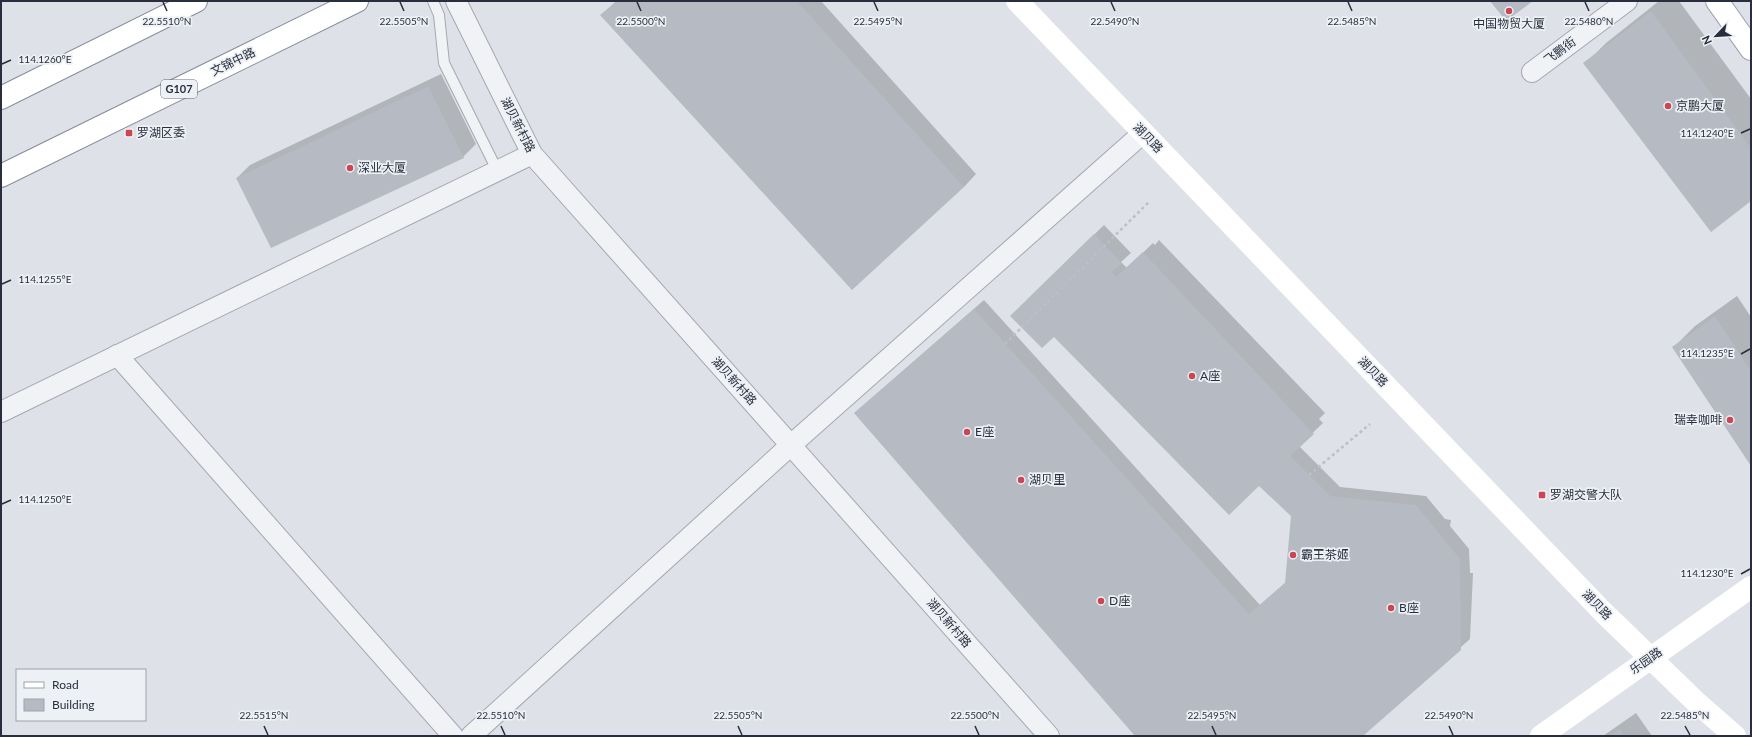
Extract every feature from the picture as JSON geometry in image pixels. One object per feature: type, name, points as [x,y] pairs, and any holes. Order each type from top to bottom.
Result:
[{"type":"main road","name":"文锦中路","points":[[1,176],[357,1]]},
{"type":"main road","name":"湖贝路","points":[[1017,1],[1598,606],[1695,702],[1735,736]]},
{"type":"main road","points":[[1717,1],[1751,49]]},
{"type":"main road","points":[[1,98],[192,2]]},
{"type":"main road","name":"乐园路","points":[[1541,736],[1751,587]]},
{"type":"street","name":"湖贝新村路","points":[[456,1],[532,154],[1049,736]]},
{"type":"street","name":"飞鹏街","points":[[1532,72],[1627,1]]},
{"type":"street","points":[[476,735],[791,445],[1143,133]]},
{"type":"street","points":[[1,412],[532,154]]},
{"type":"street","points":[[117,355],[453,736]]},
{"type":"lane","points":[[433,1],[439,15],[444,63],[497,170]]},
{"type":"path","points":[[1005,344],[1149,202]]},
{"type":"path","points":[[1309,475],[1370,424]]},
{"type":"building","points":[[617,1],[797,1],[964,187],[852,290],[600,15]]},
{"type":"building","name":"中国物贸大厦","points":[[1490,1],[1533,1],[1506,21]]},
{"type":"building","name":"京鹏大厦","points":[[1651,11],[1751,148],[1751,201],[1711,232],[1583,63]]},
{"type":"building","name":"深业大厦","points":[[428,86],[464,158],[271,248],[236,178]]},
{"type":"building","name":"湖贝里","points":[[1094,234],[1122,263],[1112,272],[1116,277],[1143,252],[1314,434],[1290,456],[1330,496],[1416,505],[1460,559],[1461,650],[1363,736],[1135,736],[854,413],[974,309],[1249,614],[1285,583],[1291,516],[1259,486],[1229,515],[1054,337],[1042,348],[1010,316]]},
{"type":"building","points":[[1715,316],[1751,371],[1751,466],[1672,347]]},
{"type":"building","points":[[1620,729],[1624,736],[1609,736]]},
{"type":"place","name":"中国物贸大厦","points":[[1509,11]]},
{"type":"place","name":"京鹏大厦","points":[[1668,106]]},
{"type":"place","name":"罗湖区委","points":[[129,133]]},
{"type":"place","name":"深业大厦","points":[[350,168]]},
{"type":"place","name":"A座","points":[[1192,376]]},
{"type":"place","name":"瑞幸咖啡","points":[[1730,420]]},
{"type":"place","name":"E座","points":[[967,432]]},
{"type":"place","name":"湖贝里","points":[[1021,480]]},
{"type":"place","name":"罗湖交警大队","points":[[1542,495]]},
{"type":"place","name":"霸王茶姬","points":[[1293,555]]},
{"type":"place","name":"D座","points":[[1101,601]]},
{"type":"place","name":"B座","points":[[1391,608]]}]
